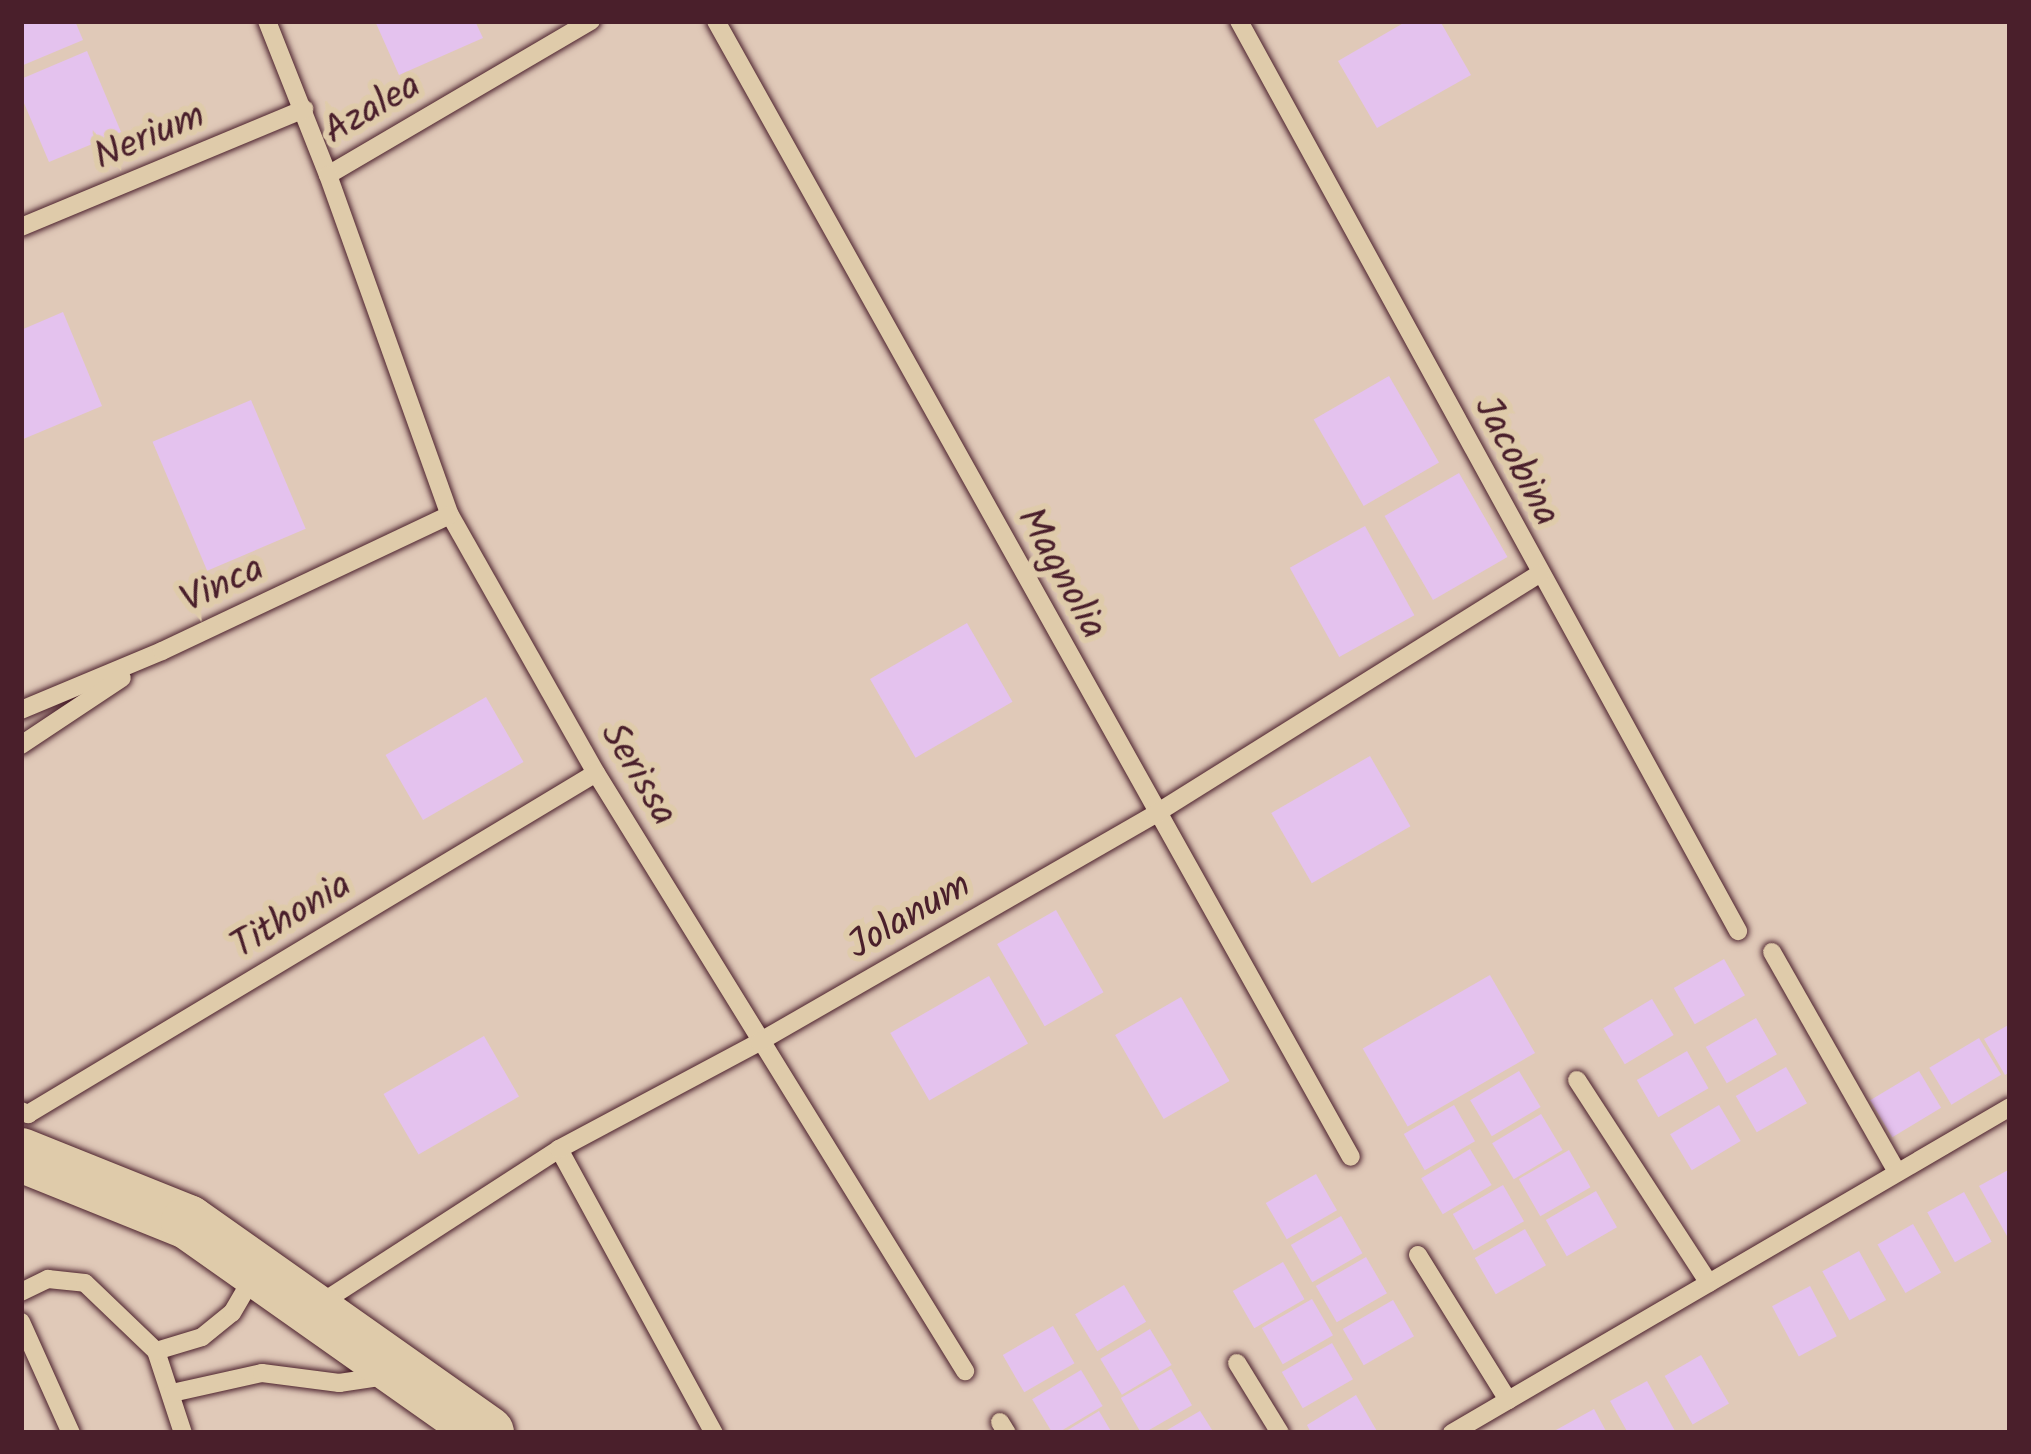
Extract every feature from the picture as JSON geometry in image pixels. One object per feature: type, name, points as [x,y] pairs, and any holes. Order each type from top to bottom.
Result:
[{"type":"street","points":[[21,1155],[188,1222],[487,1433]]},
{"type":"lane","name":"Azalea","points":[[267,21],[328,175],[591,21]]},
{"type":"lane","name":"Magnolia","points":[[716,21],[1155,814],[1351,1156]]},
{"type":"lane","name":"Jacobina","points":[[1239,21],[1738,931]]},
{"type":"lane","name":"Nerium","points":[[21,227],[304,109]]},
{"type":"lane","name":"Serissa","points":[[328,175],[450,514],[596,773],[965,1372]]},
{"type":"lane","name":"Vinca","points":[[21,710],[162,651],[450,514]]},
{"type":"lane","name":"Jolanum","points":[[312,1310],[559,1149],[759,1042],[1155,814],[1539,574]]},
{"type":"lane","points":[[21,745],[162,651]]},
{"type":"lane","name":"Tithonia","points":[[21,1111],[28,1114],[596,773]]},
{"type":"lane","points":[[1772,952],[1898,1172]]},
{"type":"lane","points":[[1577,1080],[1708,1283]]},
{"type":"lane","points":[[1452,1433],[2010,1107]]},
{"type":"lane","points":[[559,1149],[715,1433]]},
{"type":"lane","points":[[1418,1255],[1508,1400]]},
{"type":"lane","points":[[156,1351],[202,1337],[232,1313],[257,1270]]},
{"type":"lane","points":[[21,1292],[48,1279],[85,1283],[156,1351],[182,1433]]},
{"type":"lane","points":[[21,1322],[71,1433]]},
{"type":"lane","points":[[1237,1363],[1280,1433]]},
{"type":"lane","points":[[172,1393],[262,1372],[340,1383],[403,1374]]},
{"type":"building","points":[[21,21],[75,21],[83,40],[21,66]]},
{"type":"building","points":[[375,21],[475,21],[483,38],[399,75]]},
{"type":"building","points":[[1407,21],[1440,21],[1471,75],[1377,128],[1338,61]]},
{"type":"building","points":[[87,51],[121,132],[49,162],[21,96],[21,79]]},
{"type":"building","points":[[63,312],[102,406],[21,440],[21,330]]},
{"type":"building","points":[[1389,376],[1439,463],[1364,506],[1314,420]]},
{"type":"building","points":[[251,400],[306,529],[207,571],[153,442]]},
{"type":"building","points":[[1459,473],[1508,557],[1433,600],[1385,516]]},
{"type":"building","points":[[1365,526],[1414,615],[1339,657],[1290,568]]},
{"type":"building","points":[[967,623],[1012,702],[916,758],[870,679]]},
{"type":"building","points":[[486,697],[524,762],[423,820],[386,755]]},
{"type":"building","points":[[1370,756],[1410,826],[1312,883],[1271,813]]},
{"type":"building","points":[[1056,910],[1104,992],[1045,1026],[997,944]]},
{"type":"building","points":[[1724,959],[1745,995],[1695,1024],[1674,988]]},
{"type":"building","points":[[1490,975],[1535,1053],[1408,1126],[1363,1048]]},
{"type":"building","points":[[989,976],[1028,1044],[929,1101],[890,1033]]},
{"type":"building","points":[[1181,997],[1230,1081],[1164,1119],[1115,1035]]},
{"type":"building","points":[[1652,999],[1674,1035],[1625,1064],[1603,1028]]},
{"type":"building","points":[[1756,1018],[1777,1054],[1727,1083],[1706,1047]]},
{"type":"building","points":[[2010,1024],[2010,1072],[2005,1075],[1984,1039]]},
{"type":"building","points":[[484,1036],[519,1097],[419,1155],[384,1094]]},
{"type":"building","points":[[1979,1038],[2001,1075],[1951,1105],[1929,1068]]},
{"type":"building","points":[[1687,1051],[1708,1088],[1658,1117],[1637,1080]]},
{"type":"building","points":[[1786,1067],[1807,1103],[1757,1132],[1736,1096]]},
{"type":"building","points":[[1519,1071],[1541,1107],[1492,1136],[1470,1100]]},
{"type":"building","points":[[1919,1071],[1941,1108],[1892,1137],[1870,1100]]},
{"type":"building","points":[[1454,1105],[1475,1141],[1425,1170],[1404,1134]]},
{"type":"building","points":[[1719,1105],[1741,1141],[1692,1170],[1670,1134]]},
{"type":"building","points":[[1541,1114],[1563,1150],[1514,1179],[1492,1143]]},
{"type":"building","points":[[1470,1149],[1492,1185],[1443,1214],[1421,1178]]},
{"type":"building","points":[[1569,1150],[1590,1187],[1540,1216],[1519,1179]]},
{"type":"building","points":[[2010,1169],[2010,1234],[2007,1236],[1979,1186]]},
{"type":"building","points":[[1316,1174],[1337,1210],[1287,1239],[1266,1203]]},
{"type":"building","points":[[1503,1185],[1524,1221],[1474,1250],[1453,1214]]},
{"type":"building","points":[[1596,1191],[1617,1227],[1567,1256],[1546,1220]]},
{"type":"building","points":[[1964,1192],[1992,1242],[1955,1262],[1927,1212]]},
{"type":"building","points":[[1341,1216],[1362,1253],[1312,1282],[1291,1245]]},
{"type":"building","points":[[1913,1224],[1941,1272],[1905,1293],[1877,1244]]},
{"type":"building","points":[[1525,1229],[1546,1265],[1496,1294],[1475,1258]]},
{"type":"building","points":[[1859,1251],[1886,1300],[1849,1320],[1822,1271]]},
{"type":"building","points":[[1366,1257],[1387,1293],[1337,1322],[1316,1286]]},
{"type":"building","points":[[1283,1262],[1304,1299],[1254,1328],[1233,1291]]},
{"type":"building","points":[[1124,1285],[1146,1322],[1097,1351],[1075,1314]]},
{"type":"building","points":[[1810,1286],[1837,1336],[1799,1357],[1772,1306]]},
{"type":"building","points":[[1312,1299],[1333,1335],[1283,1364],[1262,1328]]},
{"type":"building","points":[[1393,1300],[1414,1336],[1364,1365],[1343,1329]]},
{"type":"building","points":[[1053,1326],[1074,1363],[1024,1392],[1003,1355]]},
{"type":"building","points":[[1150,1329],[1172,1365],[1122,1395],[1100,1359]]},
{"type":"building","points":[[1332,1343],[1353,1379],[1303,1408],[1282,1372]]},
{"type":"building","points":[[1701,1355],[1729,1403],[1693,1424],[1665,1376]]},
{"type":"building","points":[[1171,1369],[1192,1405],[1141,1433],[1121,1398]]},
{"type":"building","points":[[1081,1370],[1103,1406],[1052,1433],[1032,1399]]},
{"type":"building","points":[[1647,1381],[1672,1433],[1628,1433],[1610,1401]]},
{"type":"building","points":[[1356,1395],[1378,1433],[1311,1433],[1307,1425]]},
{"type":"building","points":[[1594,1409],[1607,1433],[1556,1430]]},
{"type":"building","points":[[1099,1411],[1112,1433],[1063,1433]]},
{"type":"building","points":[[1200,1411],[1214,1433],[1162,1433]]}]
